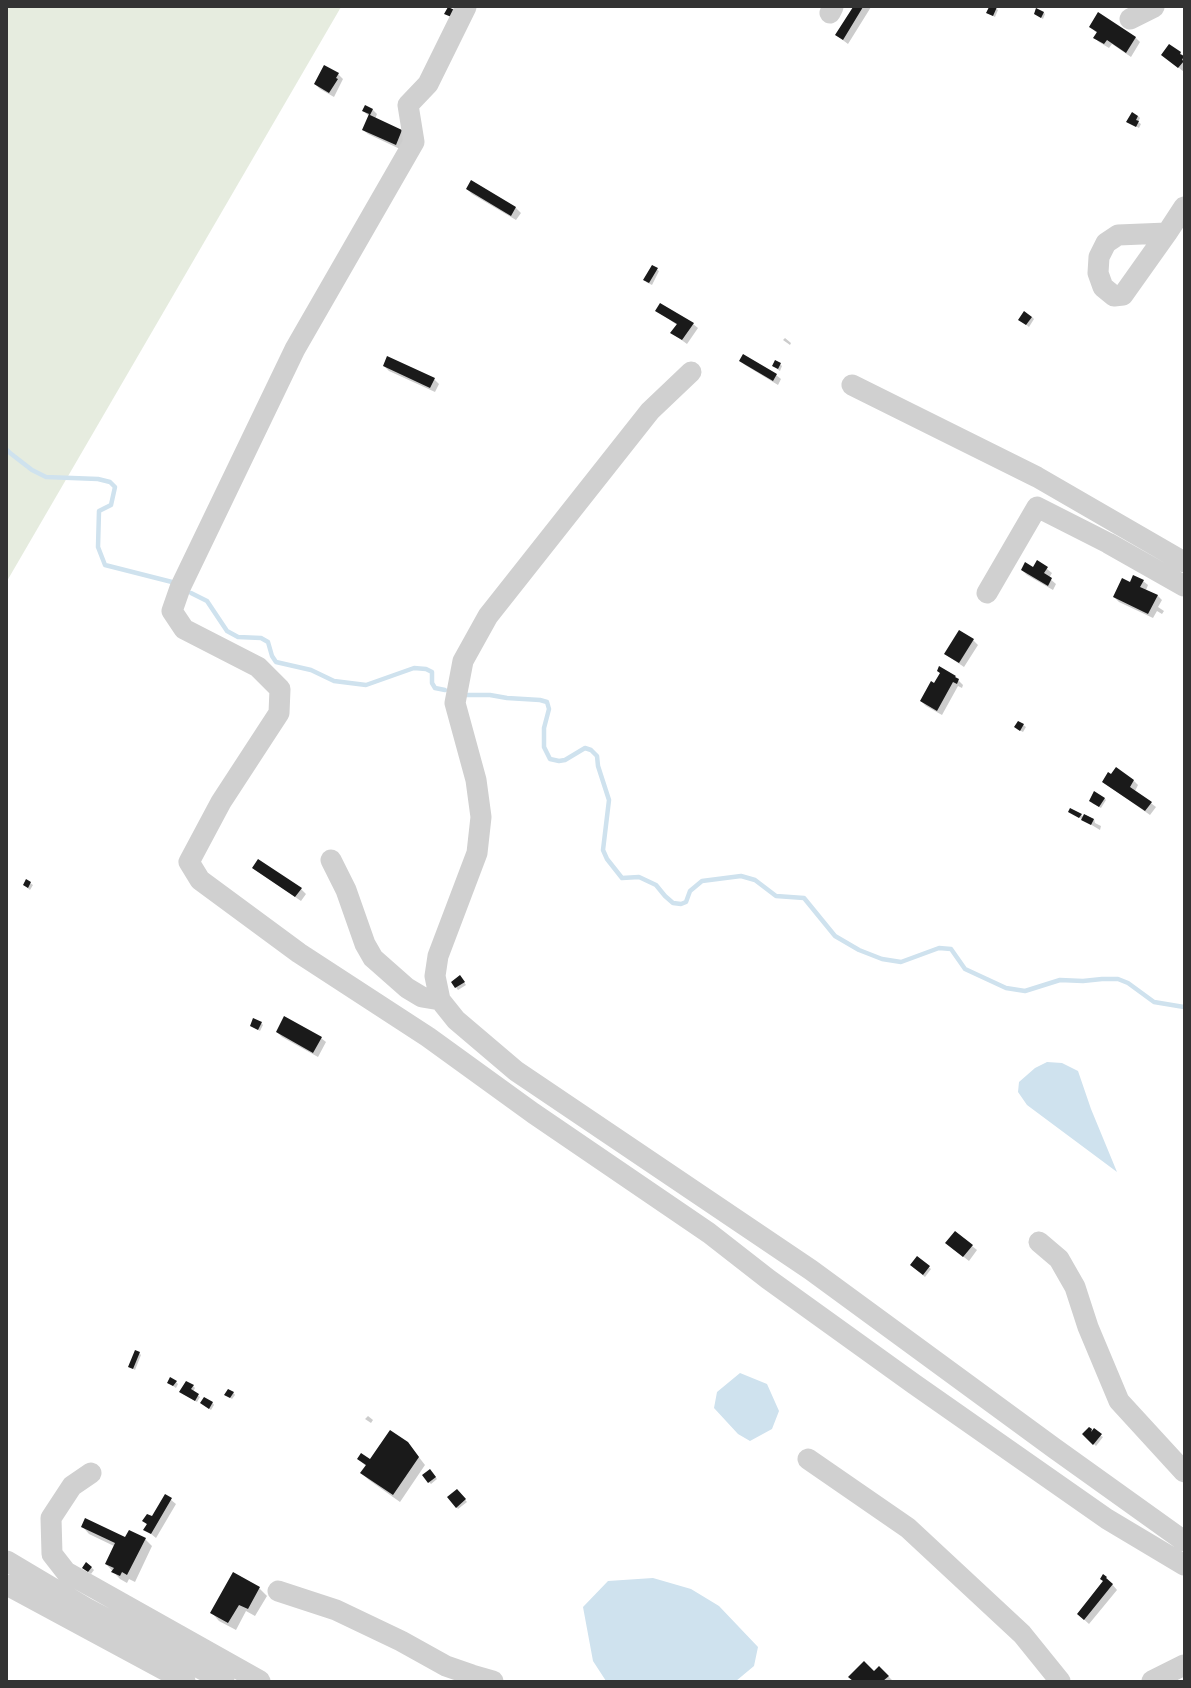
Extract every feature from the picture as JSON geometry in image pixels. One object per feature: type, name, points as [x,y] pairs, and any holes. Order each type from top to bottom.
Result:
[{"type":"street","points":[[466,7],[428,84],[408,105],[414,142],[295,349],[180,588],[172,610],[184,629],[258,666],[280,689],[279,713],[221,802],[189,862],[200,880],[299,953],[428,1037],[539,1117],[709,1234],[768,1279],[914,1384],[1107,1519],[1184,1565]]},
{"type":"street","points":[[1130,19],[1154,7]]},
{"type":"street","points":[[1167,233],[1184,207]]},
{"type":"street","points":[[691,372],[650,411],[488,616],[462,661],[455,704],[476,780],[481,817],[477,853],[438,956],[435,976],[440,1000],[456,1020],[516,1071],[811,1270],[1184,1541]]},
{"type":"street","points":[[852,385],[1037,478],[1184,562]]},
{"type":"street","points":[[987,592],[1037,507],[1108,542],[1184,586]]},
{"type":"street","points":[[331,860],[346,890],[365,944],[374,958],[407,988],[422,997],[440,1000]]},
{"type":"street","points":[[1039,1242],[1059,1259],[1074,1287],[1088,1327],[1119,1401],[1184,1472]]},
{"type":"street","points":[[808,1459],[908,1528],[1022,1634],[1060,1681]]},
{"type":"street","points":[[91,1473],[72,1486],[51,1518],[52,1554],[66,1572],[260,1681]]},
{"type":"street","points":[[7,1561],[86,1608],[224,1681]]},
{"type":"street","points":[[7,1585],[185,1681]]},
{"type":"street","points":[[278,1591],[336,1610],[401,1641],[446,1666],[493,1681]]},
{"type":"street","points":[[1152,1681],[1184,1666]]},
{"type":"shaded area","points":[[7,7],[341,7],[7,581]]},
{"type":"water","points":[[1047,1062],[1062,1063],[1078,1071],[1091,1109],[1117,1172],[1027,1105],[1018,1092],[1019,1082],[1035,1068]]},
{"type":"water","points":[[740,1373],[767,1384],[779,1411],[772,1429],[750,1441],[738,1434],[714,1408],[717,1392]]},
{"type":"water","points":[[653,1578],[691,1589],[719,1606],[758,1647],[754,1666],[736,1681],[606,1681],[593,1661],[583,1607],[608,1581]]},
{"type":"building","points":[[448,7],[457,11],[454,18],[444,14]]},
{"type":"building","points":[[853,7],[863,7],[843,40],[835,35]]},
{"type":"building","points":[[989,7],[997,7],[993,16],[986,13]]},
{"type":"building","points":[[1036,8],[1044,12],[1041,18],[1034,14]]},
{"type":"building","points":[[1098,12],[1136,37],[1126,53],[1107,40],[1104,44],[1093,38],[1097,32],[1089,27]]},
{"type":"building","points":[[1169,44],[1181,52],[1180,54],[1184,56],[1182,60],[1184,61],[1178,68],[1161,55]]},
{"type":"building","points":[[324,65],[339,73],[336,78],[338,79],[329,93],[314,84]]},
{"type":"building","points":[[365,105],[373,109],[370,115],[402,130],[396,145],[362,130],[369,114],[362,111]]},
{"type":"building","points":[[1132,112],[1138,116],[1136,120],[1139,121],[1136,127],[1126,122]]},
{"type":"building","points":[[471,180],[516,207],[511,216],[466,189]]},
{"type":"building","points":[[652,265],[658,268],[649,283],[643,280]]},
{"type":"building","points":[[660,303],[694,323],[682,340],[670,333],[677,324],[655,311]]},
{"type":"building","points":[[1024,311],[1032,317],[1026,325],[1018,320]]},
{"type":"building","points":[[743,354],[777,374],[773,381],[739,361]]},
{"type":"building","points":[[387,356],[435,378],[430,388],[383,366]]},
{"type":"building","points":[[775,360],[781,363],[778,369],[772,366]]},
{"type":"building","points":[[1037,560],[1048,567],[1044,573],[1052,578],[1048,586],[1021,570],[1025,562],[1033,567]]},
{"type":"building","points":[[1133,575],[1144,580],[1140,587],[1158,595],[1148,614],[1113,597],[1122,578],[1130,582]]},
{"type":"building","points":[[959,630],[974,639],[959,663],[944,654]]},
{"type":"building","points":[[939,666],[959,679],[957,684],[953,682],[937,711],[920,701],[931,681],[934,683],[940,673],[937,671]]},
{"type":"building","points":[[1018,721],[1024,724],[1020,731],[1014,727]]},
{"type":"building","points":[[1116,767],[1134,780],[1130,787],[1152,802],[1145,811],[1102,782],[1108,772],[1111,774]]},
{"type":"building","points":[[1094,791],[1105,798],[1099,807],[1089,801]]},
{"type":"building","points":[[1070,808],[1082,814],[1079,818],[1068,812]]},
{"type":"building","points":[[1084,814],[1094,819],[1091,825],[1081,820]]},
{"type":"building","points":[[258,859],[302,888],[295,897],[252,868]]},
{"type":"building","points":[[26,879],[31,882],[28,888],[23,885]]},
{"type":"building","points":[[460,975],[465,982],[455,988],[451,982]]},
{"type":"building","points":[[284,1016],[322,1037],[313,1053],[276,1032]]},
{"type":"building","points":[[253,1018],[262,1022],[258,1030],[250,1026]]},
{"type":"building","points":[[955,1231],[973,1245],[963,1257],[945,1243]]},
{"type":"building","points":[[917,1256],[930,1266],[923,1275],[910,1265]]},
{"type":"building","points":[[135,1350],[140,1352],[133,1369],[128,1367]]},
{"type":"building","points":[[170,1377],[177,1381],[173,1386],[167,1383]]},
{"type":"building","points":[[186,1381],[194,1385],[191,1389],[199,1394],[195,1401],[179,1392]]},
{"type":"building","points":[[228,1389],[234,1392],[230,1398],[224,1395]]},
{"type":"building","points":[[204,1397],[213,1402],[209,1409],[200,1403]]},
{"type":"building","points":[[1089,1427],[1092,1429],[1091,1432],[1094,1428],[1102,1434],[1093,1445],[1082,1434]]},
{"type":"building","points":[[390,1430],[408,1442],[419,1457],[393,1495],[360,1473],[366,1465],[357,1459],[361,1453],[370,1459]]},
{"type":"building","points":[[430,1469],[436,1477],[428,1483],[422,1475]]},
{"type":"building","points":[[457,1489],[466,1499],[456,1508],[447,1497]]},
{"type":"building","points":[[165,1494],[172,1498],[151,1534],[143,1530],[147,1524],[142,1521],[147,1514],[152,1516]]},
{"type":"building","points":[[85,1518],[125,1537],[129,1530],[146,1538],[127,1575],[122,1572],[120,1576],[111,1572],[114,1568],[105,1564],[115,1543],[81,1527]]},
{"type":"building","points":[[86,1562],[92,1567],[88,1572],[82,1568]]},
{"type":"building","points":[[233,1572],[260,1587],[248,1609],[239,1605],[228,1623],[210,1613]]},
{"type":"building","points":[[1103,1574],[1113,1584],[1084,1620],[1077,1614],[1103,1581],[1100,1579]]},
{"type":"building","points":[[864,1661],[874,1671],[879,1666],[889,1676],[883,1681],[853,1681],[848,1677]]},
{"type":"waterway","points":[[7,450],[32,470],[46,477],[98,479],[110,482],[115,487],[111,505],[99,511],[98,547],[105,565],[172,582]]},
{"type":"waterway","points":[[191,593],[207,601],[227,631],[238,637],[261,638],[268,642],[272,656],[276,662],[311,670],[334,681],[366,685],[414,668],[426,669],[432,672],[432,683],[435,688],[445,690]]},
{"type":"waterway","points":[[465,695],[490,695],[547,702],[549,709],[544,728],[544,747],[550,759],[559,761],[565,760],[585,748],[591,750],[597,756],[598,766],[609,800],[603,850],[607,859],[622,878],[639,877],[656,885],[673,903],[681,904],[686,902],[690,891],[702,881],[741,876],[755,880],[776,896],[804,898],[835,936],[859,950],[882,959],[901,962],[939,948],[951,949],[965,969],[1006,988],[1025,991],[1060,980],[1083,981],[1118,979],[1128,983],[1154,1002],[1184,1007]]}]
